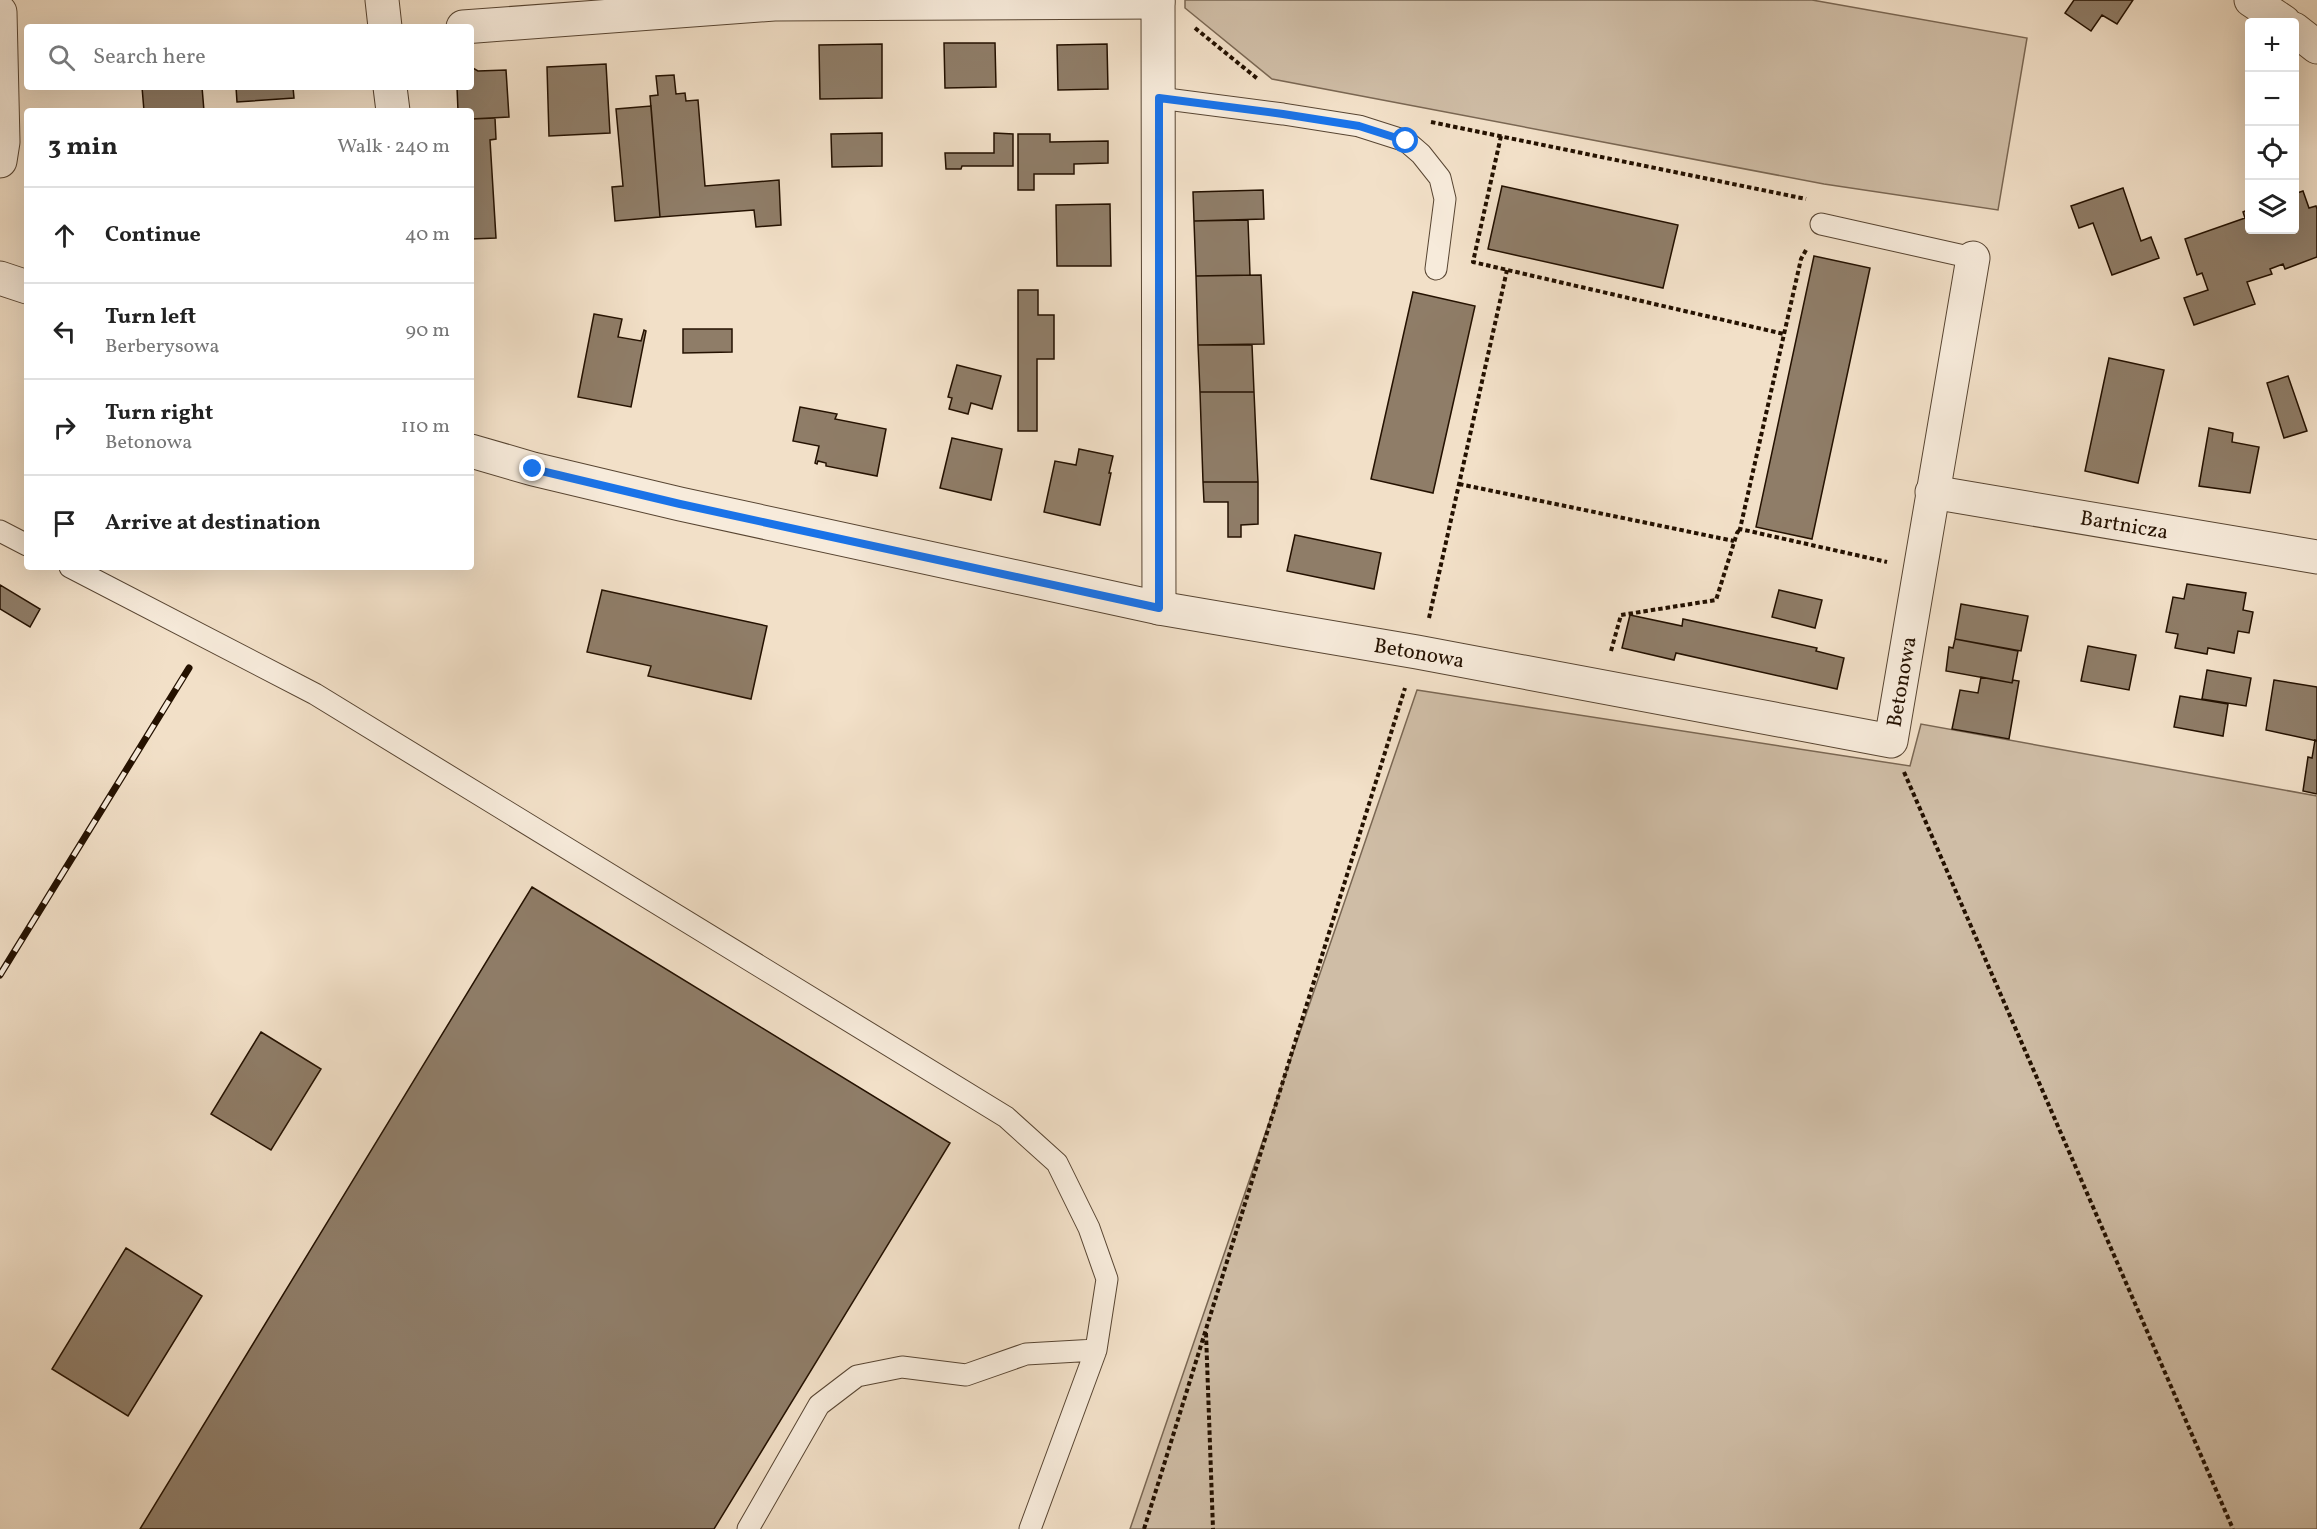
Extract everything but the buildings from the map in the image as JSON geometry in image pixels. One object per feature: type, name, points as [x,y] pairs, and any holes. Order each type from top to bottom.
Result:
[{"type":"street","points":[[382,0],[385,24]]},
{"type":"street","points":[[2251,0],[2278,18]]},
{"type":"street","points":[[474,26],[774,4],[1158,1],[1159,608]]},
{"type":"street","points":[[0,12],[3,142],[0,161]]},
{"type":"street","points":[[2299,32],[2317,47]]},
{"type":"street","points":[[390,90],[393,108]]},
{"type":"street","name":"Betonowa","points":[[474,452],[533,469],[680,504],[1159,608],[1416,652],[1891,741],[1973,258]]},
{"type":"street","points":[[0,278],[24,286]]},
{"type":"street","name":"Bartnicza","points":[[1932,492],[2317,557]]},
{"type":"lane","points":[[1159,98],[1359,126],[1406,141],[1422,154],[1440,178],[1446,199],[1436,269]]},
{"type":"lane","points":[[1821,224],[1973,258]]},
{"type":"lane","points":[[0,531],[24,543]]},
{"type":"lane","points":[[76,570],[315,694],[1006,1117],[1057,1163],[1089,1228],[1107,1279],[1096,1350],[1030,1529]]},
{"type":"lane","points":[[748,1529],[819,1405],[857,1376],[902,1367],[966,1375],[1026,1354],[1096,1350]]},
{"type":"path","points":[[1187,22],[1262,82]]},
{"type":"path","points":[[1421,120],[1805,198],[1810,204]]},
{"type":"path","points":[[1501,136],[1473,262],[1784,334]]},
{"type":"path","points":[[1601,687],[1621,615],[1716,600],[1734,541],[1740,529],[1801,259],[1807,249]]},
{"type":"path","points":[[1428,619],[1507,270]]},
{"type":"path","points":[[1459,484],[1734,541]]},
{"type":"path","points":[[1740,529],[1920,569]]},
{"type":"path","points":[[1144,1529],[1416,652]]},
{"type":"path","points":[[1891,741],[2233,1529]]},
{"type":"path","points":[[1206,1329],[1213,1529]]},
{"type":"shaded area","points":[[1185,0],[1812,0],[2027,38],[1998,210],[1824,184],[1272,79],[1185,8]]},
{"type":"shaded area","points":[[1417,690],[1910,766],[1921,724],[2317,796],[2317,1529],[1130,1529]]},
{"type":"railway","points":[[0,975],[189,668]]},
{"type":"route","points":[[533,469],[680,504],[1159,608],[1159,98],[1359,126],[1406,141]]}]
